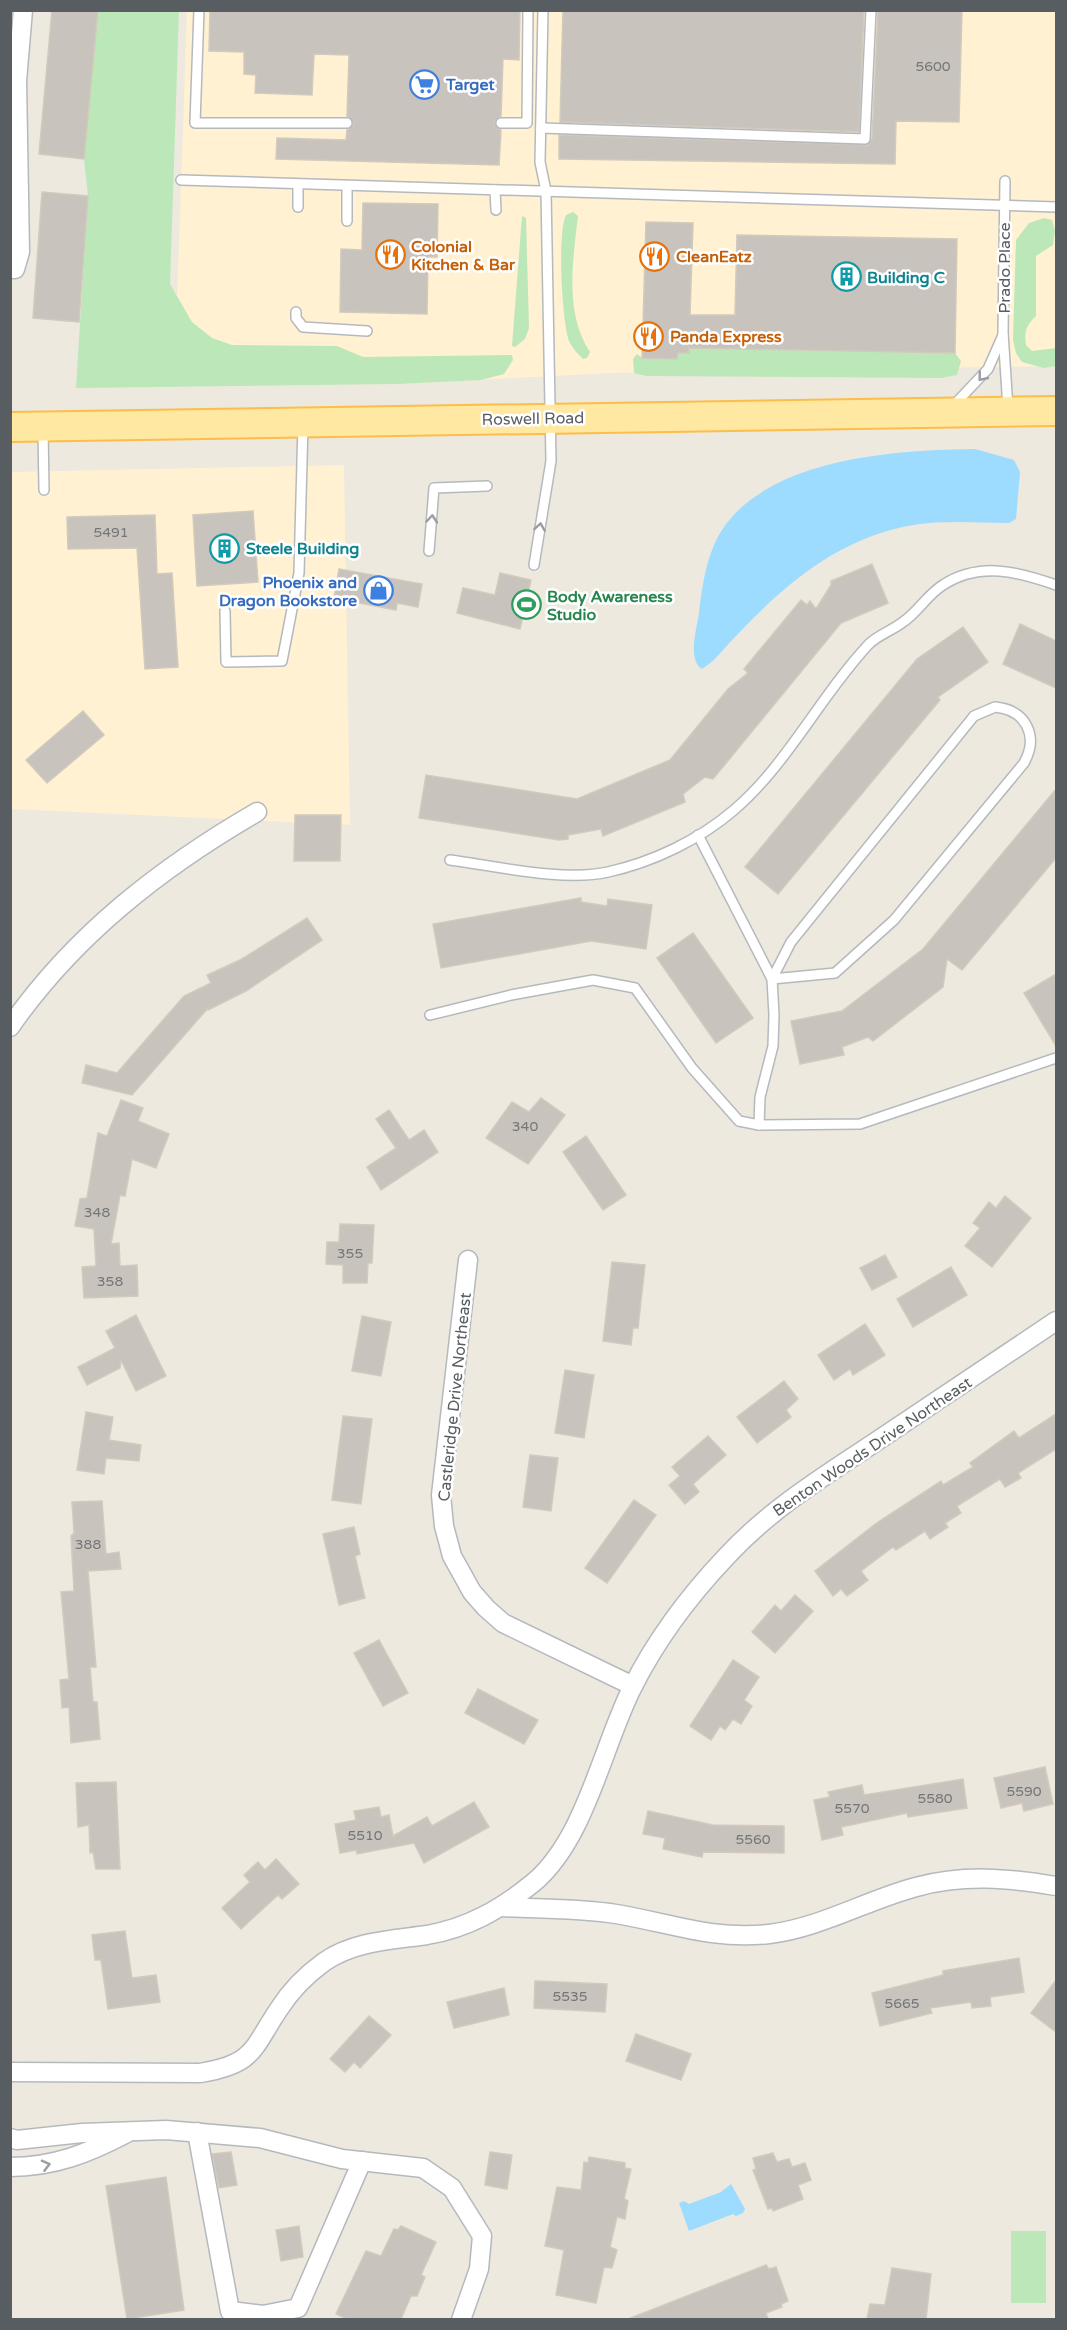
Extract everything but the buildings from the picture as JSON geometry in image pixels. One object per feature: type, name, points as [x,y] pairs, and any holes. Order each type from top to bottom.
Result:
[{"type":"main road","name":"Roswell Road","points":[[10,427],[1056,411]]},
{"type":"street","points":[[10,269],[15,269],[20,252],[14,81],[23,10]]},
{"type":"street","points":[[10,1027],[62,963],[105,919],[152,880],[204,843],[257,812]]},
{"type":"street","name":"Castleridge Drive Northeast","points":[[468,1260],[441,1495],[444,1526],[452,1556],[472,1592],[503,1623],[633,1686]]},
{"type":"street","name":"Benton Woods Drive Northeast","points":[[10,2072],[201,2073],[221,2069],[238,2062],[254,2050],[292,1990],[310,1971],[332,1956],[374,1941],[452,1929],[501,1907],[536,1880],[564,1847],[582,1814],[608,1740],[633,1686],[661,1638],[695,1591],[727,1555],[769,1516],[1056,1321]]},
{"type":"street","points":[[501,1907],[614,1914],[695,1933],[746,1936],[801,1927],[915,1887],[957,1878],[1004,1878],[1056,1886]]},
{"type":"street","points":[[10,2167],[37,2167],[88,2154],[131,2131]]},
{"type":"street","points":[[10,2138],[17,2140],[131,2131],[197,2132],[260,2138],[362,2161],[423,2168],[452,2188],[482,2236],[479,2270],[461,2319]]},
{"type":"street","points":[[197,2132],[230,2312],[262,2315],[298,2308],[362,2161]]},
{"type":"lane","points":[[199,10],[195,123],[347,123]]},
{"type":"lane","points":[[501,123],[527,123],[528,10]]},
{"type":"lane","points":[[534,565],[550,477],[551,418],[546,191],[540,162],[543,10]]},
{"type":"lane","points":[[541,128],[865,138],[871,10]]},
{"type":"lane","points":[[181,180],[1056,207]]},
{"type":"lane","name":"Prado Place","points":[[1005,181],[1004,333],[1008,411]]},
{"type":"lane","points":[[298,185],[298,207]]},
{"type":"lane","points":[[346,186],[347,221]]},
{"type":"lane","points":[[495,190],[496,210]]},
{"type":"lane","points":[[296,312],[296,318],[303,327],[367,331]]},
{"type":"lane","name":"Prado Place","points":[[947,412],[988,369],[1004,333]]},
{"type":"lane","points":[[225,611],[226,662],[282,661],[299,573],[303,422]]},
{"type":"lane","points":[[43,427],[44,490]]},
{"type":"lane","points":[[429,551],[434,488],[486,486]]},
{"type":"lane","points":[[450,860],[544,874],[606,873],[683,846],[734,810],[769,772],[870,642],[904,622],[943,585],[960,577],[998,569],[1019,572],[1056,585]]},
{"type":"lane","points":[[995,707],[1016,713],[1030,731],[1032,742],[1024,763],[894,920],[835,973],[772,980],[791,942],[974,716],[995,707]]},
{"type":"lane","points":[[698,835],[772,980],[774,1015],[772,1046],[760,1097],[759,1125]]},
{"type":"lane","points":[[430,1015],[511,995],[593,980],[635,988],[692,1068],[739,1121],[759,1125],[860,1124],[1056,1058]]},
{"type":"shaded area","points":[[187,11],[1056,11],[1056,366],[612,373],[399,384],[174,386]]},
{"type":"shaded area","points":[[344,465],[350,825],[11,809],[11,472]]},
{"type":"green space","points":[[98,11],[179,11],[170,284],[192,322],[212,338],[232,345],[337,346],[363,357],[512,355],[513,360],[504,374],[481,380],[399,384],[76,388],[88,196],[84,159]]},
{"type":"green space","points":[[573,212],[578,216],[573,268],[573,303],[576,320],[590,352],[587,358],[583,359],[569,341],[563,297],[561,257],[563,225],[566,215]]},
{"type":"green space","points":[[522,216],[526,218],[529,328],[525,339],[515,347],[512,346]]},
{"type":"green space","points":[[1044,218],[1052,220],[1055,231],[1053,245],[1036,256],[1036,316],[1026,329],[1025,336],[1026,345],[1032,351],[1056,348],[1056,366],[1044,368],[1022,362],[1016,353],[1013,340],[1016,240],[1029,223]]},
{"type":"green space","points":[[689,348],[955,353],[961,361],[957,375],[941,378],[646,376],[634,373],[633,359],[637,354],[642,358],[677,359],[678,353],[689,353]]},
{"type":"green space","points":[[1011,2231],[1046,2231],[1046,2303],[1011,2303]]},
{"type":"water","points":[[975,449],[1014,460],[1020,472],[1016,519],[1009,523],[925,523],[882,533],[853,544],[802,575],[756,616],[713,661],[702,669],[697,665],[694,643],[709,559],[722,530],[743,506],[771,487],[837,462],[909,452]]},
{"type":"water","points":[[731,2184],[745,2209],[743,2213],[736,2216],[733,2214],[689,2231],[679,2203],[684,2201],[689,2204],[721,2192]]},
{"type":"place","name":"Target","points":[[425,84]]},
{"type":"place","name":"Colonial Kitchen & Bar","points":[[390,255]]},
{"type":"place","name":"CleanEatz","points":[[655,256]]},
{"type":"place","name":"Building C","points":[[846,277]]},
{"type":"place","name":"Panda Express","points":[[649,336]]},
{"type":"place","name":"Steele Building","points":[[225,548]]},
{"type":"place","name":"Phoenix and Dragon Bookstore","points":[[378,591]]},
{"type":"place","name":"Body Awareness Studio","points":[[526,605]]}]
